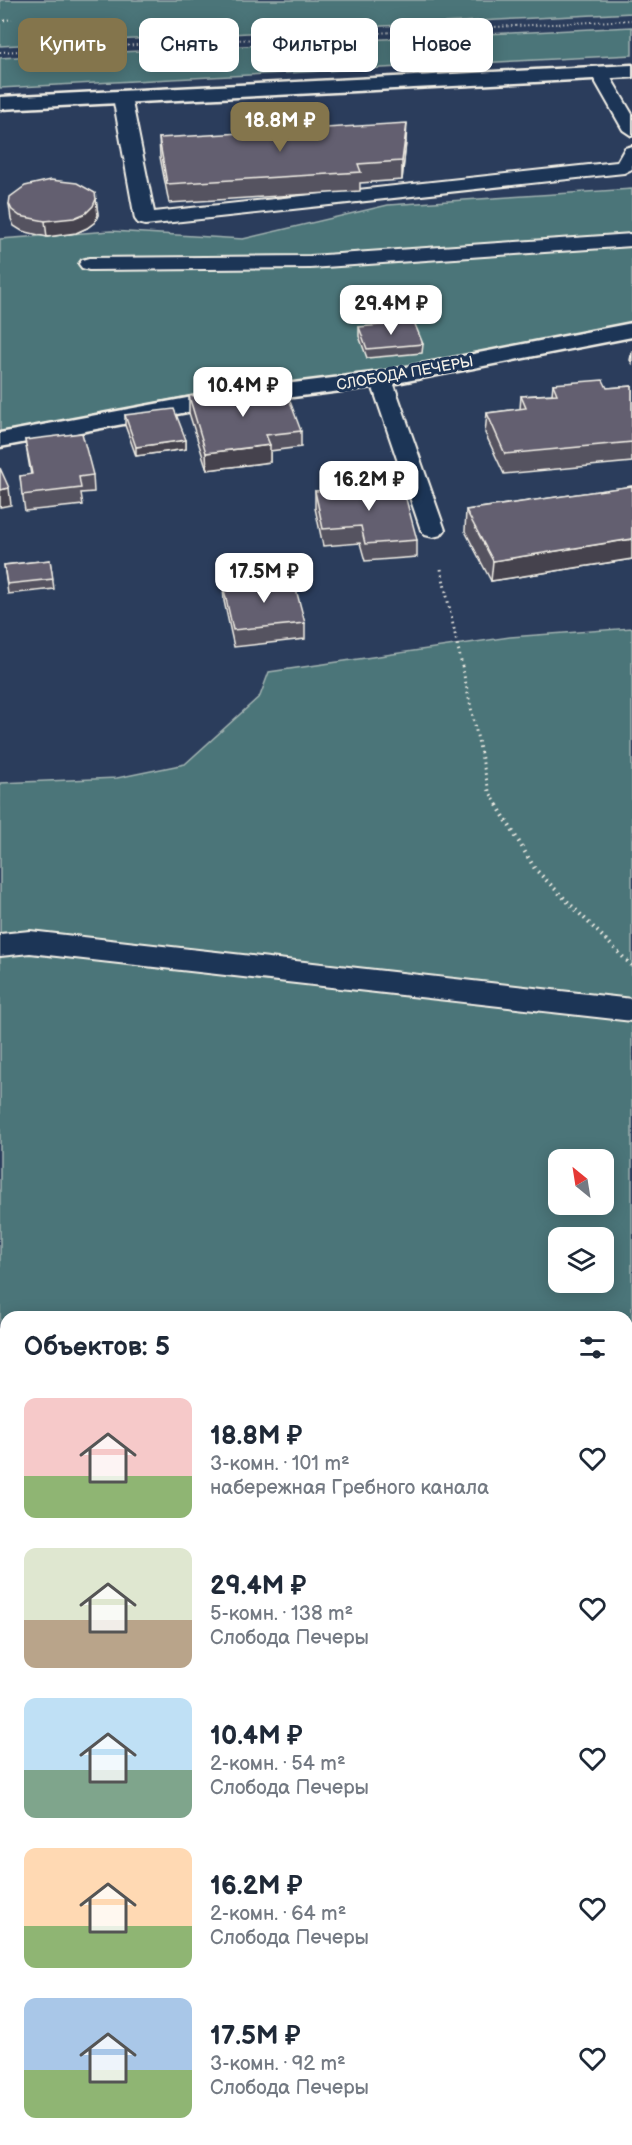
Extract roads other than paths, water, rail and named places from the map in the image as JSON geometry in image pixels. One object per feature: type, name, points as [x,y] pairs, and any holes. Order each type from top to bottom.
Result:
[{"type":"street","points":[[0,103],[632,71]]},
{"type":"street","name":"СЛОБОДА ПЕЧЕРЫ","points":[[0,440],[214,400],[381,380],[632,330]]},
{"type":"lane","points":[[599,72],[632,130]]},
{"type":"lane","points":[[122,97],[145,219],[624,167],[632,152]]},
{"type":"lane","points":[[89,264],[310,262],[632,240]]},
{"type":"lane","points":[[381,380],[433,530]]},
{"type":"lane","points":[[0,945],[30,942],[632,1010]]}]
